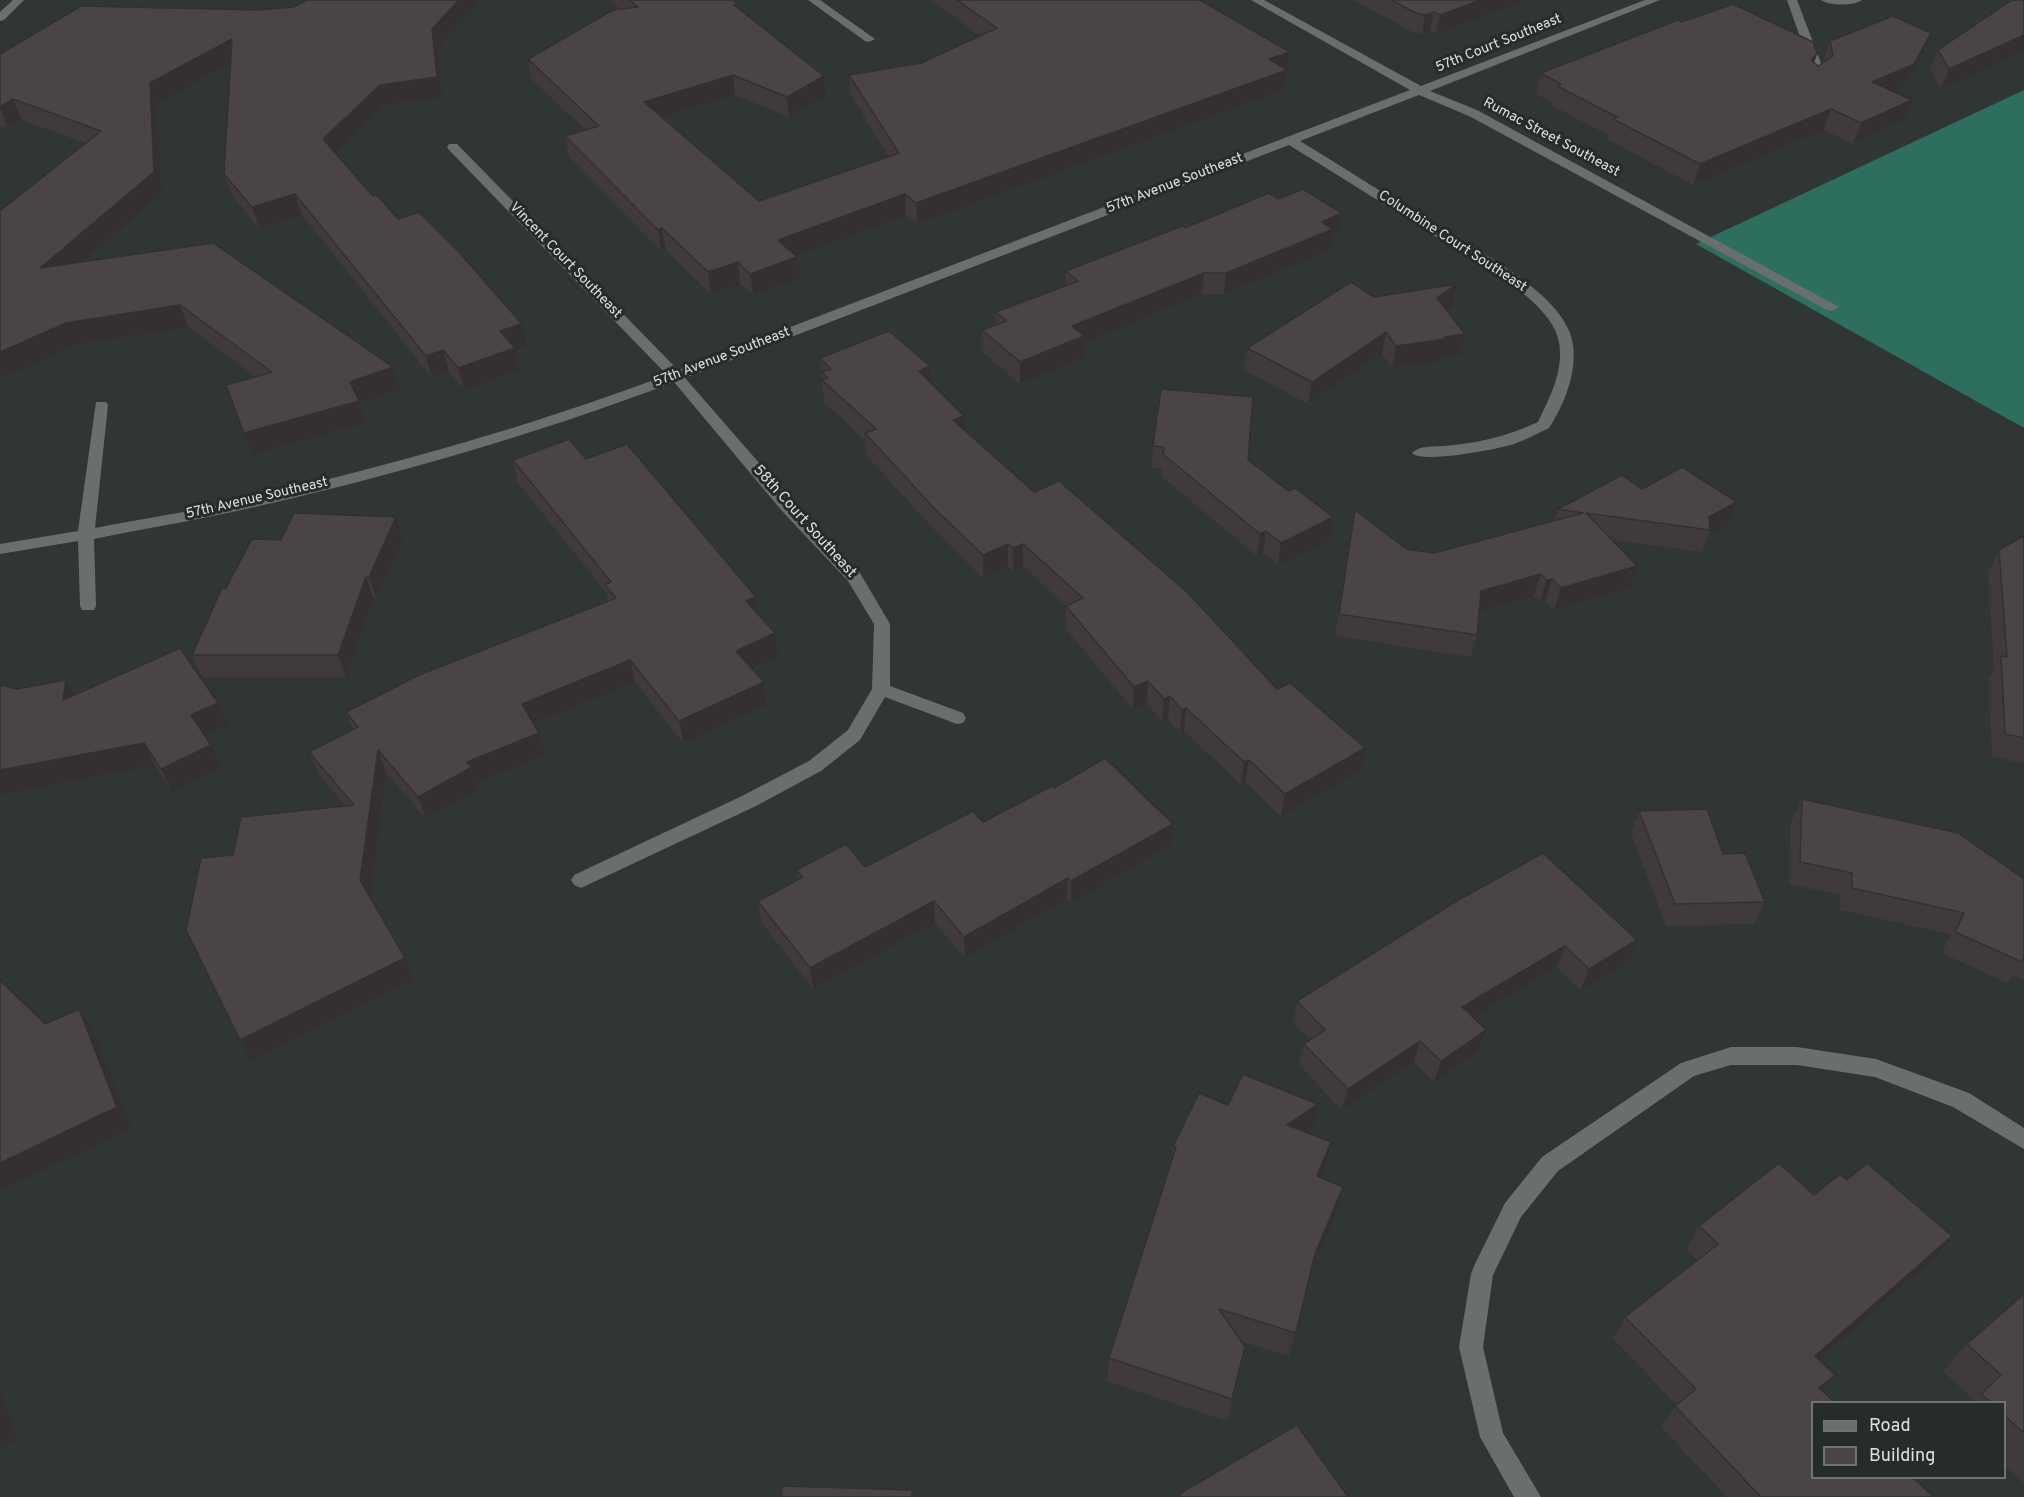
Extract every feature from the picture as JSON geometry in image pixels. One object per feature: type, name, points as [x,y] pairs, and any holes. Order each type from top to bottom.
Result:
[{"type":"street","points":[[0,18],[19,0]]},
{"type":"street","points":[[813,0],[868,39]]},
{"type":"street","name":"Rumac Street Southeast","points":[[1256,0],[1420,91],[1473,113],[1832,307]]},
{"type":"street","name":"57th Court Southeast","points":[[1420,91],[1655,0]]},
{"type":"street","points":[[1792,0],[1818,71],[1818,76],[1812,80]]},
{"type":"street","points":[[1826,0],[1857,0]]},
{"type":"street","name":"57th Avenue Southeast","points":[[0,549],[86,535],[250,502],[406,464],[614,400],[1420,91]]},
{"type":"street","name":"Columbine Court Southeast","points":[[1290,140],[1517,282],[1538,298],[1562,325],[1568,351],[1562,387],[1544,425],[1510,440],[1471,448],[1420,453]]},
{"type":"street","name":"Vincent Court Southeast","points":[[453,147],[676,376]]},
{"type":"street","name":"58th Court Southeast","points":[[581,880],[749,801],[815,766],[854,735],[881,689],[882,624],[854,577],[788,507],[676,376]]},
{"type":"street","points":[[88,606],[86,535],[102,405]]},
{"type":"street","points":[[881,689],[957,718]]},
{"type":"street","points":[[1528,1497],[1492,1437],[1471,1347],[1482,1274],[1514,1210],[1550,1164],[1688,1069],[1731,1056],[1797,1056],[1876,1068],[1961,1100],[2024,1139]]},
{"type":"green space","points":[[2024,90],[2024,428],[1696,244]]},
{"type":"building","points":[[307,0],[459,0],[432,29],[437,77],[380,85],[323,139],[373,196],[377,195],[398,219],[419,212],[459,252],[522,324],[500,331],[515,348],[458,368],[443,350],[426,356],[295,194],[252,207],[224,174],[232,39],[150,83],[154,172],[40,268],[213,243],[393,367],[350,382],[359,401],[244,433],[226,385],[272,372],[180,305],[66,323],[0,352],[0,211],[101,131],[13,99],[0,107],[0,54],[81,6],[260,10],[293,7]]},
{"type":"building","points":[[629,0],[733,0],[738,4],[734,5],[824,76],[787,97],[733,75],[644,102],[759,201],[899,153],[849,75],[921,63],[997,28],[957,0],[1200,0],[1290,52],[1269,59],[1287,70],[916,203],[905,194],[778,240],[797,257],[750,274],[738,262],[708,272],[662,228],[658,230],[565,136],[599,126],[528,59],[613,10],[638,7]]},
{"type":"building","points":[[1391,0],[1481,0],[1440,15],[1434,12],[1425,15],[1416,13]]},
{"type":"building","points":[[2012,0],[2024,0],[2024,35],[1949,69],[1938,50]]},
{"type":"building","points":[[1733,4],[1813,42],[1817,54],[1811,60],[1818,66],[1833,56],[1830,41],[1893,16],[1931,33],[1914,64],[1872,82],[1912,100],[1861,123],[1831,109],[1700,164],[1613,119],[1617,117],[1557,86],[1561,84],[1541,73],[1678,20],[1682,22]]},
{"type":"building","points":[[1303,189],[1342,213],[1322,222],[1333,229],[1226,273],[1204,273],[1072,326],[1084,336],[1020,362],[982,330],[1006,321],[996,312],[1078,281],[1066,271],[1182,226],[1185,228],[1269,193],[1278,199]]},
{"type":"building","points":[[1351,282],[1374,297],[1457,284],[1437,298],[1465,334],[1396,346],[1386,332],[1312,382],[1247,348]]},
{"type":"building","points":[[889,331],[930,366],[919,371],[964,416],[953,420],[1034,492],[1059,481],[1188,593],[1277,689],[1290,683],[1365,748],[1285,794],[1249,760],[1244,762],[1186,708],[1182,710],[1170,696],[1164,699],[1148,681],[1134,687],[1066,606],[1083,598],[1023,544],[1013,548],[1008,544],[983,555],[933,507],[865,433],[876,429],[822,380],[828,378],[822,372],[831,369],[820,358]]},
{"type":"building","points":[[1161,389],[1253,397],[1248,460],[1288,491],[1295,488],[1333,517],[1281,543],[1266,531],[1260,534],[1163,454],[1164,447],[1153,446]]},
{"type":"building","points":[[569,439],[586,459],[627,444],[756,597],[746,601],[775,633],[736,651],[764,682],[679,721],[630,660],[522,704],[539,733],[467,762],[472,767],[418,797],[378,750],[360,880],[405,958],[240,1040],[186,930],[201,858],[233,855],[241,817],[354,805],[309,752],[358,727],[346,712],[419,675],[616,598],[605,585],[611,582],[513,460]]},
{"type":"building","points":[[1682,467],[1737,502],[1709,517],[1710,530],[1586,513],[1637,566],[1561,588],[1552,579],[1546,580],[1541,574],[1481,591],[1477,635],[1339,614],[1355,510],[1406,549],[1434,553],[1583,513],[1558,509],[1622,475],[1642,489]]},
{"type":"building","points":[[294,513],[396,517],[369,577],[366,577],[338,655],[192,655],[222,588],[226,588],[252,539],[281,540]]},
{"type":"building","points":[[2024,536],[2024,738],[2005,734],[2001,656],[2007,657],[1999,550]]},
{"type":"building","points":[[180,648],[218,703],[191,715],[211,745],[161,769],[144,743],[0,770],[0,685],[17,689],[66,680],[63,700]]},
{"type":"building","points":[[1105,758],[1173,824],[1071,881],[1068,878],[964,937],[934,901],[810,968],[758,901],[803,877],[796,870],[846,844],[865,867],[973,811],[983,822],[1052,786],[1054,788]]},
{"type":"building","points":[[1802,799],[1958,833],[2024,879],[2024,956],[2022,962],[1955,932],[1964,913],[1852,888],[1852,873],[1800,862]]},
{"type":"building","points":[[1707,809],[1723,854],[1745,853],[1765,902],[1675,904],[1639,811]]},
{"type":"building","points":[[1543,853],[1637,940],[1589,969],[1565,946],[1462,1007],[1486,1030],[1441,1061],[1420,1041],[1348,1089],[1304,1044],[1325,1030],[1297,1001],[1455,902]]},
{"type":"building","points":[[0,980],[45,1024],[79,1009],[117,1107],[0,1163]]},
{"type":"building","points":[[1243,1074],[1318,1104],[1287,1125],[1331,1142],[1317,1176],[1343,1187],[1315,1254],[1296,1333],[1219,1309],[1245,1347],[1232,1399],[1109,1358],[1176,1147],[1173,1146],[1199,1093],[1228,1105]]},
{"type":"building","points":[[1779,1163],[1814,1195],[1840,1174],[1847,1180],[1867,1163],[1952,1236],[1815,1356],[1835,1375],[1819,1388],[1833,1401],[1811,1401],[1811,1479],[1914,1479],[1934,1497],[1761,1497],[1675,1406],[1696,1389],[1625,1317],[1718,1244],[1699,1226]]},
{"type":"building","points":[[2024,1294],[2024,1433],[2006,1417],[2006,1401],[1990,1401],[1981,1394],[2001,1375],[1967,1344]]},
{"type":"building","points":[[1297,1425],[1348,1497],[1181,1497],[1179,1494]]},
{"type":"building","points":[[782,1486],[912,1490],[912,1497],[781,1497]]}]
